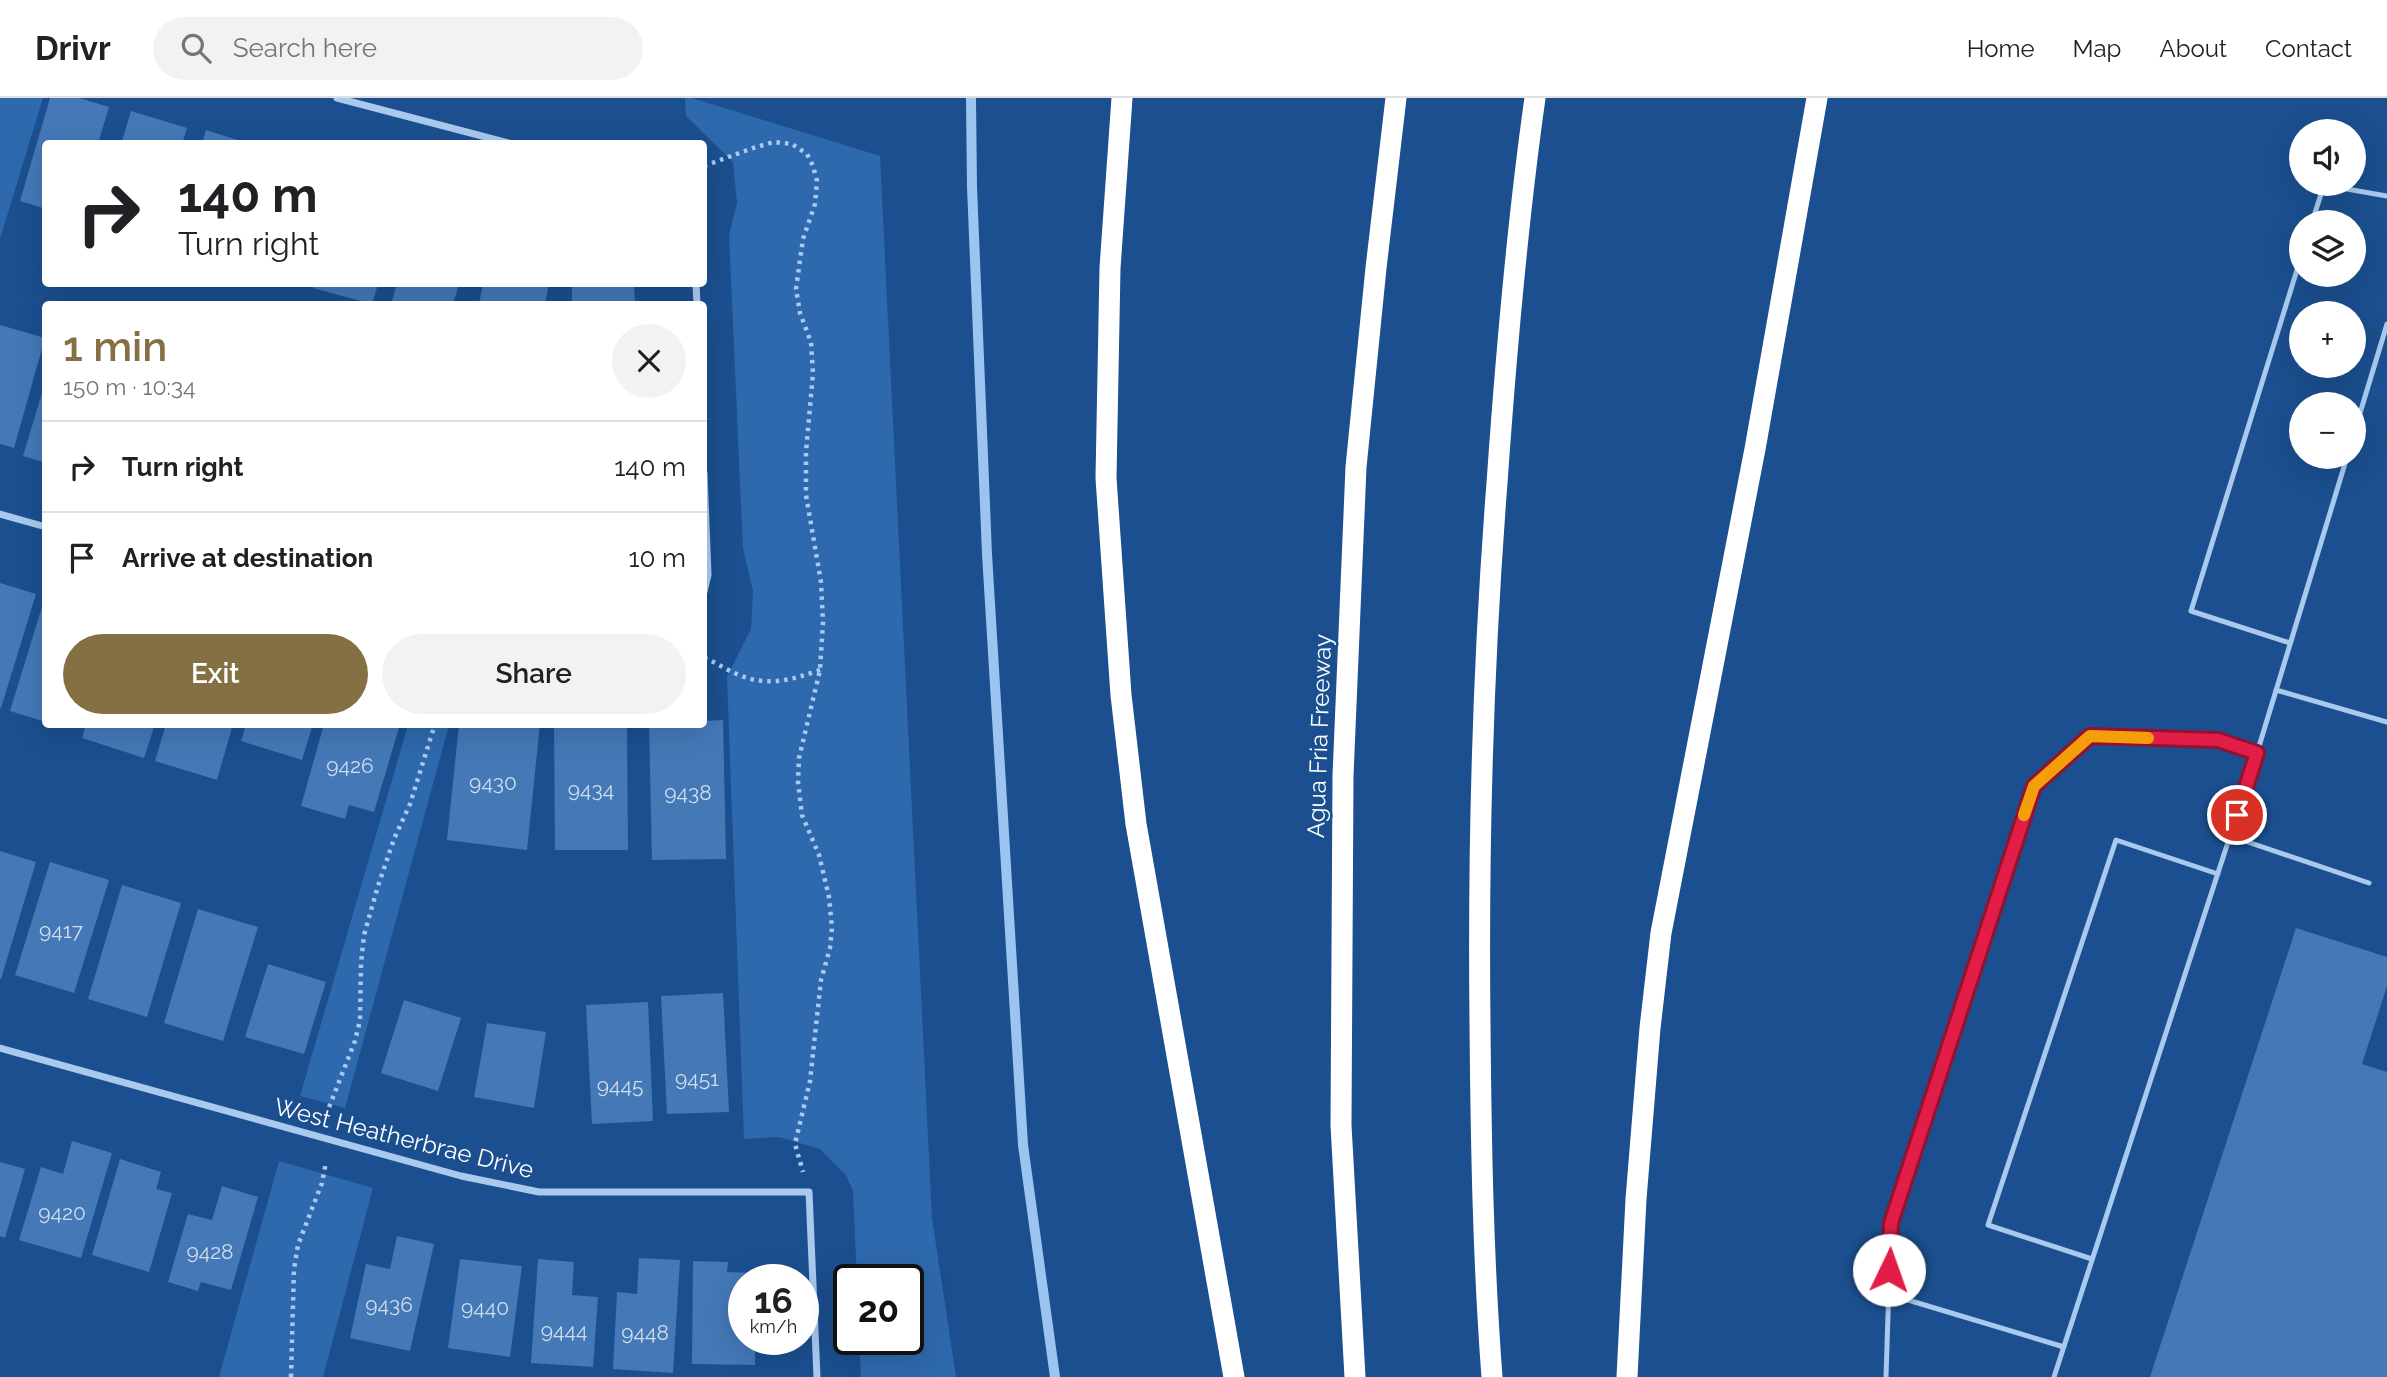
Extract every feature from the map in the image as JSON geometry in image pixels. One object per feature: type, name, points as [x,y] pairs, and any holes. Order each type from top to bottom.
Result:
[{"type":"highway","points":[[1122,98],[1110,268],[1106,478],[1121,695],[1136,824],[1234,1377]]},
{"type":"highway","name":"Agua Fria Freeway","points":[[1355,1377],[1340,1125],[1343,776],[1356,467],[1396,98]]},
{"type":"highway","points":[[1492,1377],[1481,1169],[1479,912],[1482,746],[1489,589],[1501,429],[1515,265],[1535,98]]},
{"type":"highway","points":[[1627,1377],[1636,1199],[1661,933],[1755,449],[1817,98]]},
{"type":"street","points":[[337,98],[497,140]]},
{"type":"street","points":[[0,514],[42,526]]},
{"type":"street","points":[[707,550],[707,579]]},
{"type":"street","name":"West Heatherbrae Drive","points":[[0,1048],[461,1176],[539,1192],[808,1192]]},
{"type":"street","points":[[808,1192],[817,1377]]},
{"type":"lane","points":[[2316,210],[2324,185],[2387,196]]},
{"type":"lane","points":[[2290,643],[2191,611],[2292,287]]},
{"type":"lane","points":[[2366,393],[2387,324]]},
{"type":"lane","points":[[2054,1377],[2257,753],[2343,469]]},
{"type":"lane","points":[[2276,690],[2387,722]]},
{"type":"lane","points":[[1886,1377],[1891,1223],[2034,786],[2090,736],[2218,740],[2257,753]]},
{"type":"lane","points":[[2230,836],[2369,883]]},
{"type":"lane","points":[[2092,1259],[1988,1225],[2116,840],[2218,874]]},
{"type":"lane","points":[[1888,1294],[2064,1346]]},
{"type":"path","points":[[707,165],[774,142],[792,144],[807,154],[817,181],[815,204],[803,239],[796,289],[800,313],[811,342],[813,373],[806,452],[806,495],[821,582],[823,622],[820,670],[799,758],[798,782],[802,815],[819,855],[829,897],[832,928],[830,948],[821,980],[810,1081],[796,1144],[808,1192]]},
{"type":"path","points":[[707,659],[736,674],[766,682],[785,681],[820,670]]},
{"type":"path","points":[[291,1377],[294,1269],[298,1245],[326,1165],[325,1120],[355,1041],[360,1020],[364,935],[377,886],[410,804],[434,728]]},
{"type":"shaded area","points":[[0,98],[43,98],[0,239]]},
{"type":"shaded area","points":[[685,98],[692,98],[880,156],[932,1218],[956,1377],[861,1377],[860,1355],[924,1355],[924,1264],[856,1264],[853,1191],[846,1175],[820,1149],[779,1137],[744,1139],[727,677],[751,629],[753,591],[743,548],[729,235],[737,203],[733,162],[686,116]]},
{"type":"shaded area","points":[[407,728],[448,728],[345,1108],[300,1096]]},
{"type":"shaded area","points":[[279,1161],[373,1188],[323,1377],[219,1377]]},
{"type":"building","points":[[50,98],[79,98],[109,107],[99,140],[42,140],[42,208],[20,201]]},
{"type":"building","points":[[131,111],[187,128],[183,140],[122,140]]},
{"type":"building","points":[[206,130],[238,140],[203,140]]},
{"type":"building","points":[[377,287],[373,301],[361,301],[313,288]]},
{"type":"building","points":[[396,287],[458,287],[454,301],[392,301]]},
{"type":"building","points":[[482,287],[548,287],[546,301],[480,301]]},
{"type":"building","points":[[572,287],[634,287],[635,301],[572,301]]},
{"type":"building","points":[[0,325],[42,337],[42,349],[14,448],[0,444]]},
{"type":"building","points":[[42,393],[42,462],[23,456]]},
{"type":"building","points":[[0,583],[36,594],[1,708],[0,708]]},
{"type":"building","points":[[42,607],[42,721],[10,711]]},
{"type":"building","points":[[723,720],[726,859],[652,860],[649,728],[707,728],[707,721]]},
{"type":"building","points":[[85,728],[154,728],[144,758],[82,738]]},
{"type":"building","points":[[165,728],[232,728],[217,780],[155,761]]},
{"type":"building","points":[[245,728],[312,728],[302,760],[241,741]]},
{"type":"building","points":[[323,728],[399,728],[374,812],[349,805],[345,819],[301,806]]},
{"type":"building","points":[[459,728],[540,728],[527,850],[447,840]]},
{"type":"building","points":[[554,728],[627,728],[628,850],[555,850]]},
{"type":"building","points":[[0,851],[36,862],[1,979],[0,979]]},
{"type":"building","points":[[50,862],[109,880],[74,993],[15,975]]},
{"type":"building","points":[[122,885],[181,903],[147,1017],[88,999]]},
{"type":"building","points":[[198,909],[258,927],[223,1041],[164,1023]]},
{"type":"building","points":[[2296,928],[2387,957],[2387,986],[2362,1064],[2387,1072],[2387,1377],[2150,1377]]},
{"type":"building","points":[[268,964],[326,982],[304,1054],[245,1037]]},
{"type":"building","points":[[723,993],[729,1112],[667,1114],[661,996]]},
{"type":"building","points":[[404,1000],[461,1018],[438,1091],[381,1073]]},
{"type":"building","points":[[648,1002],[653,1121],[592,1124],[586,1005]]},
{"type":"building","points":[[487,1023],[546,1032],[534,1108],[474,1097]]},
{"type":"building","points":[[72,1141],[112,1153],[81,1258],[19,1240],[41,1167],[63,1174]]},
{"type":"building","points":[[120,1159],[161,1172],[156,1189],[172,1193],[149,1272],[92,1255]]},
{"type":"building","points":[[0,1162],[25,1169],[5,1238],[0,1236]]},
{"type":"building","points":[[222,1186],[258,1197],[231,1290],[201,1282],[198,1291],[168,1282],[188,1214],[212,1220]]},
{"type":"building","points":[[397,1236],[434,1244],[410,1351],[350,1338],[366,1264],[390,1269]]},
{"type":"building","points":[[639,1258],[680,1260],[673,1373],[613,1369],[617,1292],[637,1294]]},
{"type":"building","points":[[460,1259],[522,1266],[510,1357],[448,1348]]},
{"type":"building","points":[[538,1259],[574,1262],[572,1295],[598,1297],[593,1367],[531,1363]]},
{"type":"building","points":[[693,1261],[728,1262],[728,1355],[755,1355],[755,1365],[692,1364]]},
{"type":"waterway","points":[[971,98],[972,187],[987,554],[1023,1145],[1055,1377]]},
{"type":"slow traffic","points":[[2024,815],[2034,786],[2090,736],[2148,738]]},
{"type":"route","points":[[1889,1270],[1891,1223],[2034,786],[2090,736],[2218,740],[2257,753],[2237,815]]}]
